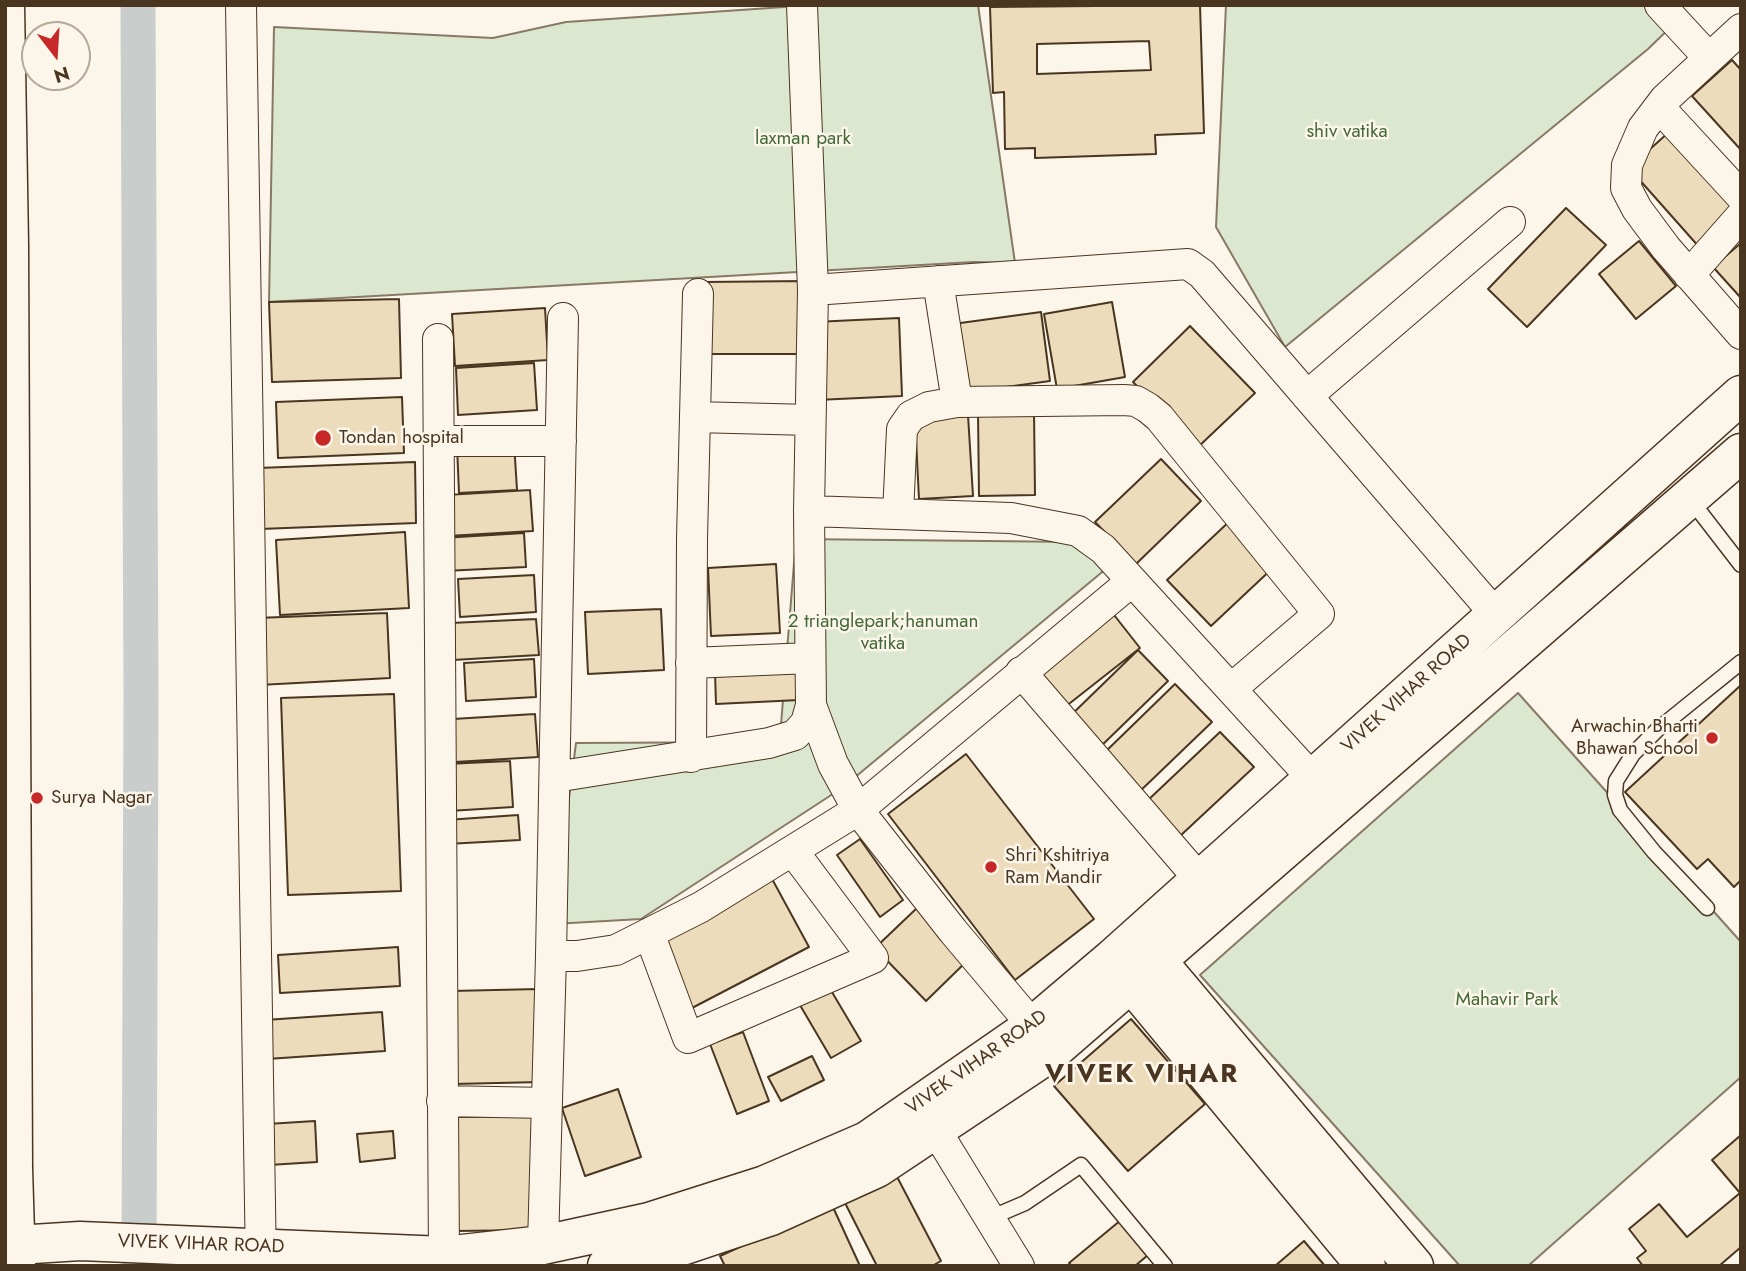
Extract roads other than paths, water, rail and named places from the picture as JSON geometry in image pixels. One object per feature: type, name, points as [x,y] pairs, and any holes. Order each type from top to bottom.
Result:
[{"type":"street","points":[[5,5],[9,245],[13,1253]]},
{"type":"street","points":[[241,5],[261,1256]]},
{"type":"street","points":[[555,777],[769,743],[795,735],[806,723],[811,705],[808,511],[813,290],[802,5]]},
{"type":"street","points":[[1660,5],[1708,57]]},
{"type":"street","points":[[1741,29],[1708,57],[1659,107],[1643,128],[1627,165],[1626,188],[1637,209],[1689,275],[1741,334]]},
{"type":"street","points":[[1659,107],[1741,196]]},
{"type":"street","points":[[1689,275],[1741,216]]},
{"type":"street","points":[[1307,396],[1510,222]]},
{"type":"street","points":[[813,290],[1188,264],[1202,274],[1496,615]]},
{"type":"street","points":[[938,281],[957,402]]},
{"type":"street","points":[[691,757],[698,294]]},
{"type":"street","points":[[543,1245],[564,318]]},
{"type":"street","points":[[438,339],[444,1256]]},
{"type":"street","name":"VIVEK VIHAR ROAD","points":[[13,1253],[80,1241],[190,1245],[261,1256],[444,1256],[543,1245],[649,1222],[765,1185],[927,1116],[1051,1052],[1134,960],[1200,880],[1741,395]]},
{"type":"street","points":[[898,514],[902,429],[911,416],[929,407],[957,402],[1136,401],[1159,418],[1319,614],[1231,689]]},
{"type":"street","points":[[695,418],[810,420]]},
{"type":"street","points":[[439,441],[561,440]]},
{"type":"street","name":"VIVEK VIHAR ROAD","points":[[607,1266],[652,1256],[771,1216],[877,1168],[927,1116],[1033,1026],[1134,960],[1741,453]]},
{"type":"street","points":[[808,511],[1011,518],[1078,531],[1103,549],[1313,779]]},
{"type":"street","points":[[551,956],[577,956],[616,950],[701,907],[858,810],[1132,581]]},
{"type":"street","points":[[691,663],[810,658]]},
{"type":"street","points":[[1021,672],[1200,880]]},
{"type":"street","points":[[811,705],[833,764],[858,810],[953,931],[1033,1026]]},
{"type":"street","points":[[649,933],[688,1038],[873,958],[793,851]]},
{"type":"street","points":[[1134,960],[1366,1266]]},
{"type":"street","points":[[1134,960],[1414,1266]]},
{"type":"street","points":[[442,1101],[547,1103]]},
{"type":"street","points":[[927,1116],[1019,1266]]},
{"type":"lane","points":[[1690,498],[1741,565]]},
{"type":"lane","points":[[1707,908],[1654,852],[1620,810],[1615,795],[1616,781],[1633,754],[1657,730],[1741,662]]},
{"type":"lane","points":[[990,1218],[1025,1203],[1082,1165],[1165,1266]]},
{"type":"waterway","points":[[138,5],[141,694],[139,1266]]},
{"type":"place","name":"Tondan hospital","points":[[323,438]]},
{"type":"place","name":"Arwachin Bharti Bhawan School","points":[[1712,738]]},
{"type":"place","name":"Surya Nagar","points":[[37,798]]},
{"type":"place","name":"Shri Kshitriya Ram Mandir","points":[[991,867]]},
{"type":"district","name":"VIVEK VIHAR","points":[[1142,1076]]},
{"type":"park label","name":"shiv vatika","points":[[1347,132]]},
{"type":"park label","name":"laxman park","points":[[803,139]]},
{"type":"park label","name":"2 trianglepark;hanuman vatika","points":[[883,633]]},
{"type":"park label","name":"Mahavir Park","points":[[1507,1000]]}]
